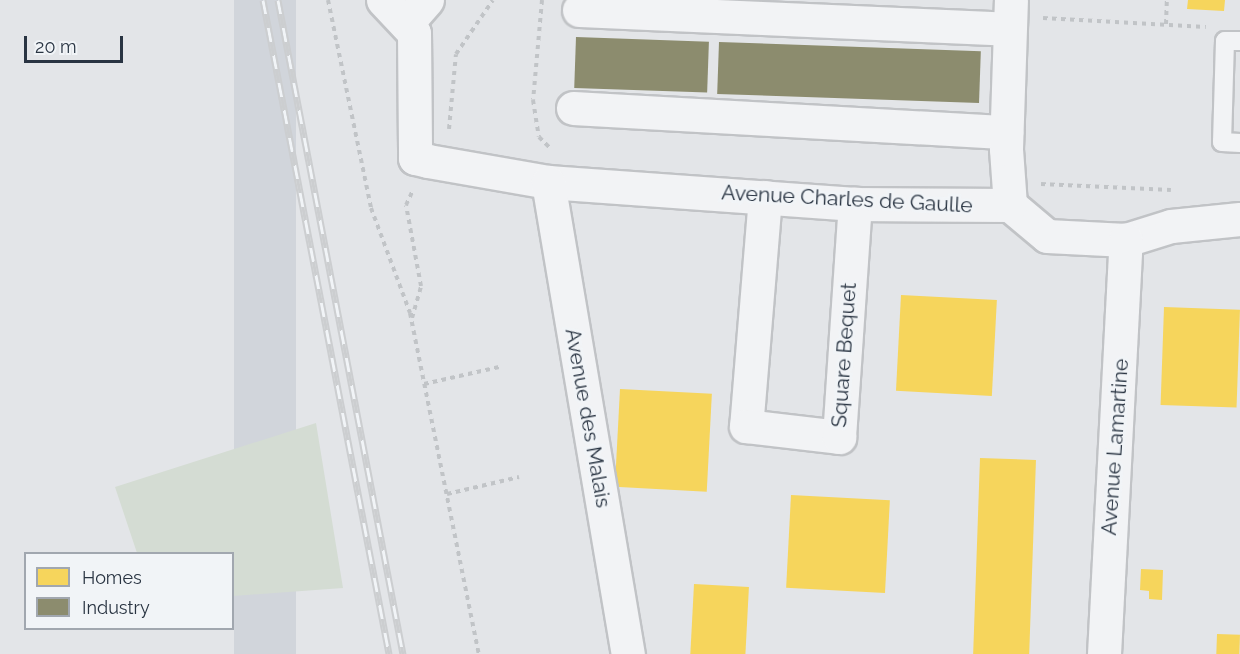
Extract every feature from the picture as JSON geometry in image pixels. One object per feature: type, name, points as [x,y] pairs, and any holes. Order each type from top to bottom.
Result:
[{"type":"street","points":[[382,0],[406,24],[427,0]]},
{"type":"street","points":[[579,10],[1010,14],[1006,132],[1010,205],[1047,236],[1126,240],[1171,226],[1240,219]]},
{"type":"street","name":"Avenue Charles de Gaulle","points":[[406,24],[414,33],[415,158],[548,182],[855,204],[1010,205]]},
{"type":"street","points":[[573,108],[1006,132]]},
{"type":"street","name":"Avenue des Malais","points":[[548,182],[628,654]]},
{"type":"street","name":"Square Bequet","points":[[765,197],[746,426],[839,437],[855,204]]},
{"type":"street","name":"Avenue Lamartine","points":[[1104,654],[1126,240]]},
{"type":"lane","points":[[1233,41],[1222,142],[1240,143]]},
{"type":"path","points":[[328,0],[371,208],[410,313],[479,654]]},
{"type":"path","points":[[1166,24],[1167,0]]},
{"type":"path","points":[[1010,14],[1209,27],[1233,41]]},
{"type":"path","points":[[424,384],[499,367]]},
{"type":"path","points":[[447,494],[519,477]]},
{"type":"shaded area","points":[[234,0],[296,0],[296,654],[234,654]]},
{"type":"shaded area","points":[[316,423],[343,588],[234,596],[234,552],[137,552],[115,487]]},
{"type":"building: Homes","points":[[1188,0],[1225,0],[1224,11],[1187,9]]},
{"type":"building: Homes","points":[[901,295],[997,300],[992,396],[896,391]]},
{"type":"building: Homes","points":[[1164,307],[1240,310],[1237,408],[1161,405]]},
{"type":"building: Homes","points":[[620,389],[712,394],[707,492],[615,487]]},
{"type":"building: Homes","points":[[980,458],[1036,460],[1029,654],[973,654]]},
{"type":"building: Homes","points":[[791,495],[890,500],[885,593],[786,588]]},
{"type":"building: Homes","points":[[1141,569],[1163,570],[1162,600],[1149,599],[1149,591],[1140,590]]},
{"type":"building: Homes","points":[[694,584],[749,587],[745,654],[690,654]]},
{"type":"building: Homes","points":[[1217,634],[1240,635],[1239,654],[1216,654]]},
{"type":"building: Industry","points":[[576,37],[709,42],[707,93],[574,88]]},
{"type":"building: Industry","points":[[719,42],[981,51],[979,103],[717,94]]},
{"type":"railway","points":[[263,0],[389,654]]},
{"type":"railway","points":[[278,0],[403,654]]}]
